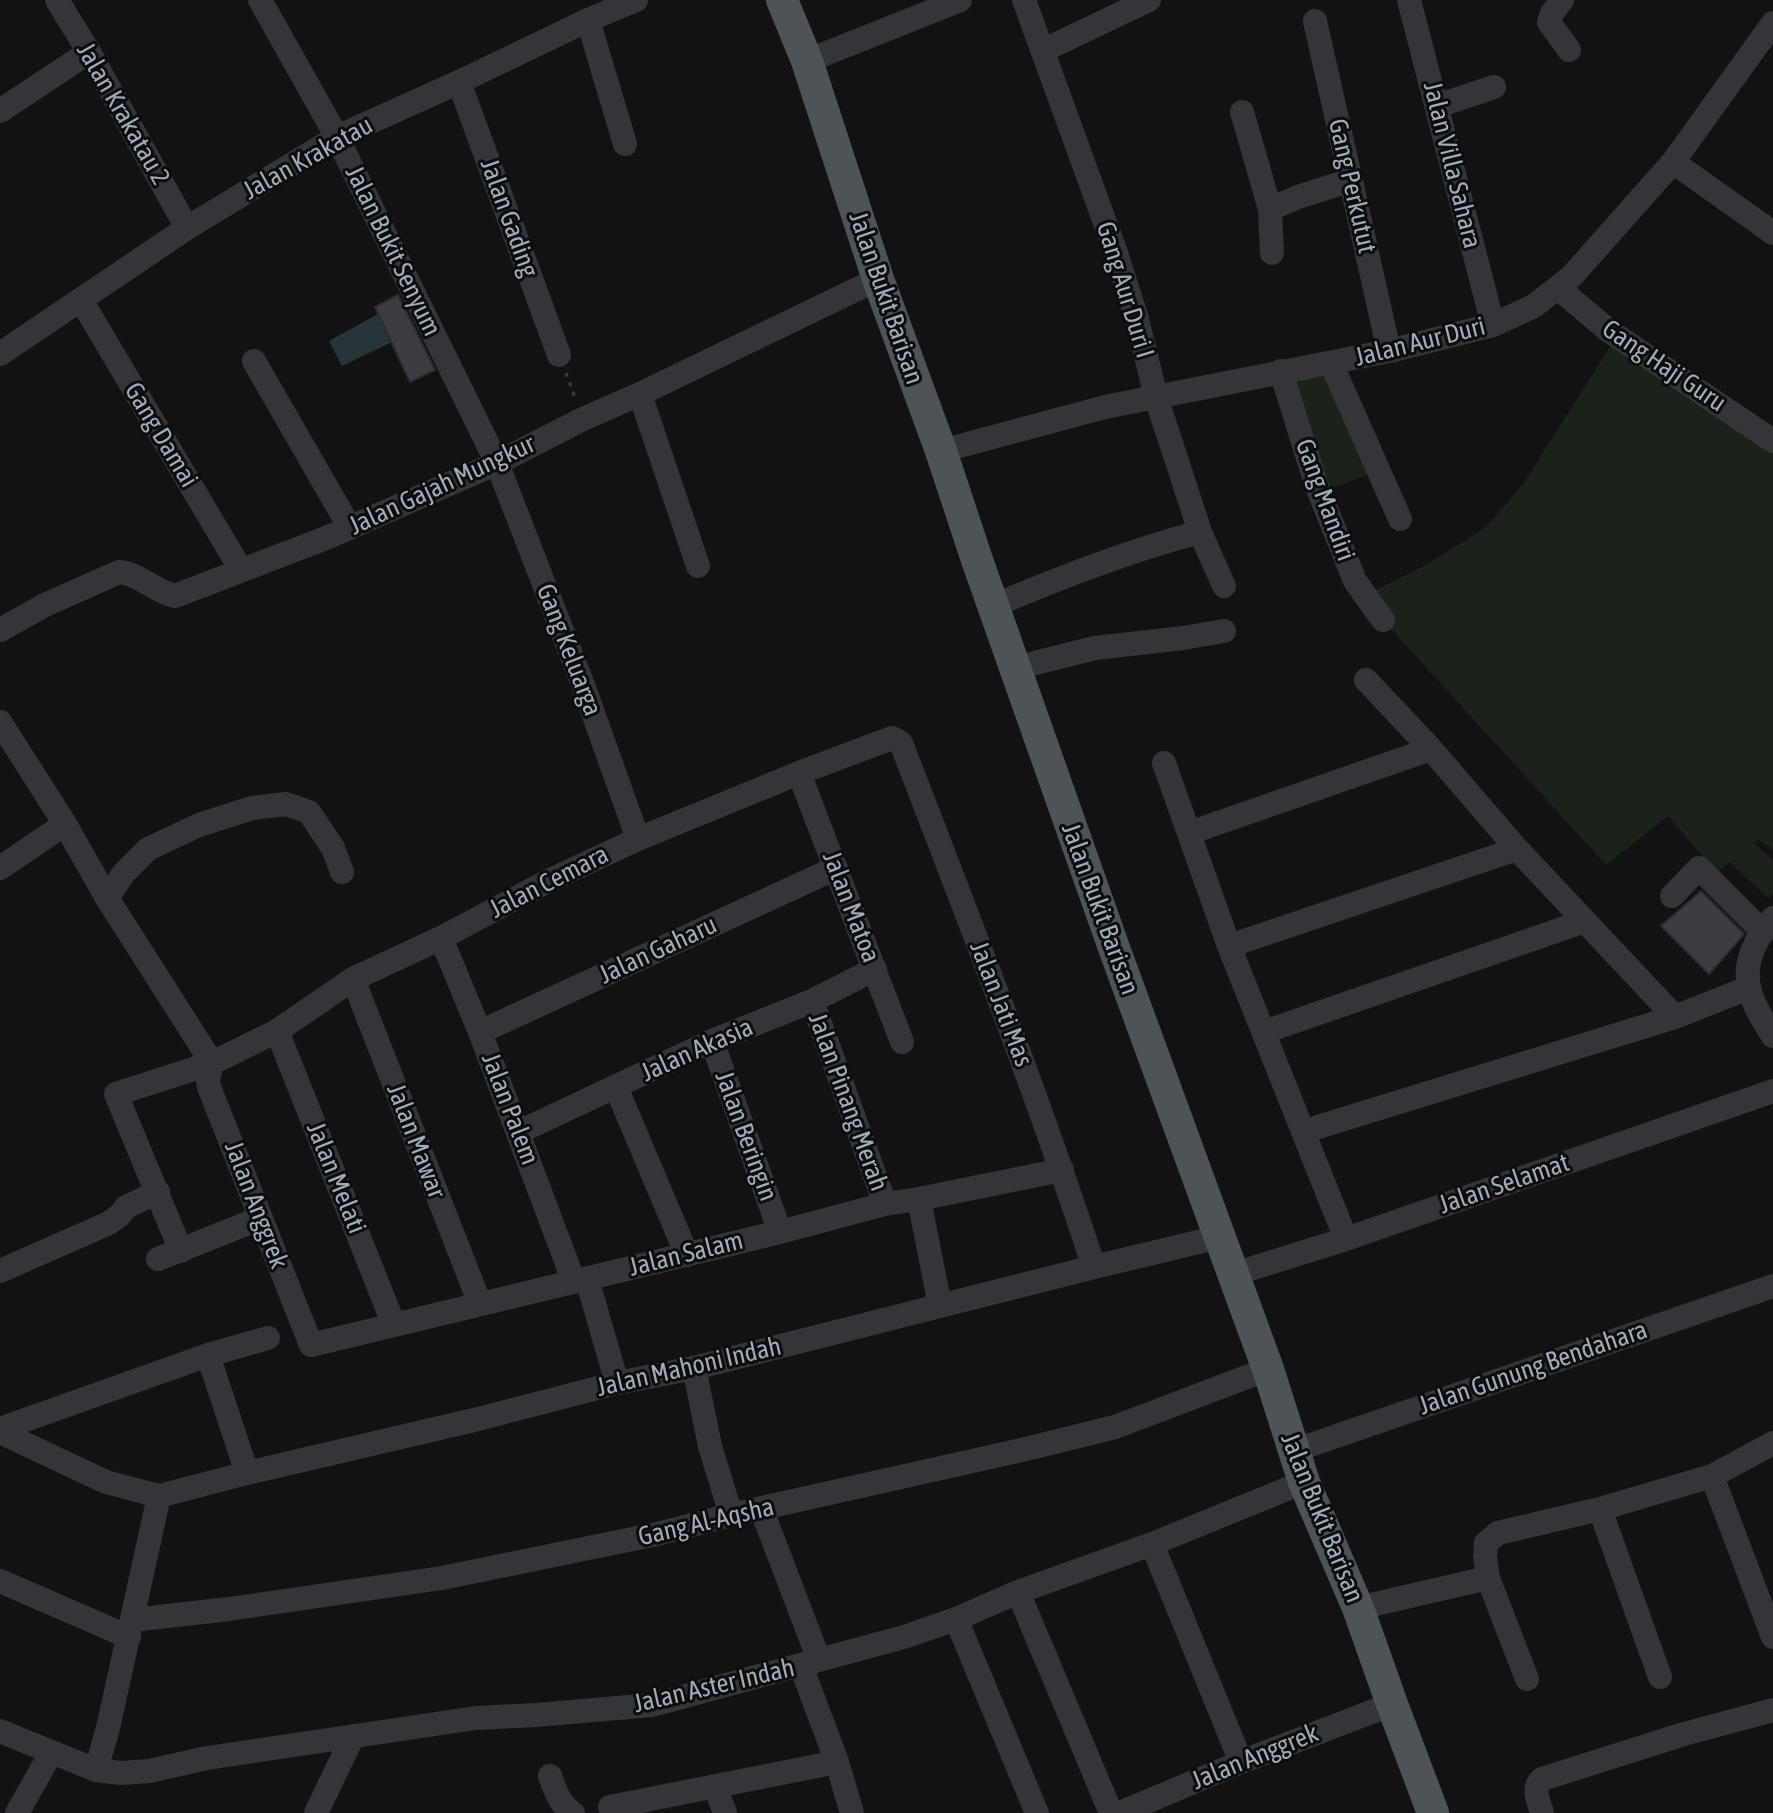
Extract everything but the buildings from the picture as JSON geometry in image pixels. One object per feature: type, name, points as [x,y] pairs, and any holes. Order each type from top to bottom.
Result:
[{"type":"main road","name":"Jalan Bukit Barisan","points":[[782,0],[807,61],[878,279],[1114,948],[1268,1369],[1304,1482],[1358,1608],[1433,1813]]},
{"type":"street","name":"Jalan Krakatau 2","points":[[57,0],[187,228]]},
{"type":"street","name":"Jalan Bukit Senyum","points":[[260,0],[337,137],[497,463]]},
{"type":"street","name":"Jalan Krakatau","points":[[0,354],[187,228],[337,137],[636,0]]},
{"type":"street","points":[[807,61],[960,0]]},
{"type":"street","name":"Gang Aur Duri I","points":[[1024,0],[1115,250],[1137,319],[1156,397],[1200,532],[1224,586]]},
{"type":"street","points":[[1044,50],[1149,0]]},
{"type":"street","points":[[1562,0],[1549,22],[1569,50]]},
{"type":"street","name":"Jalan Villa Sahara","points":[[1415,1],[1437,106],[1493,325]]},
{"type":"street","points":[[588,20],[625,144]]},
{"type":"street","name":"Gang Perkutut","points":[[1315,21],[1389,351]]},
{"type":"street","name":"Jalan Aur Duri","points":[[941,451],[1105,407],[1389,351],[1493,325],[1534,306],[1571,277],[1673,162],[1773,23]]},
{"type":"street","points":[[0,111],[89,52]]},
{"type":"street","name":"Jalan Gading","points":[[459,82],[559,355]]},
{"type":"street","points":[[1437,106],[1494,87]]},
{"type":"street","points":[[1242,112],[1270,209],[1272,253]]},
{"type":"street","points":[[1673,162],[1772,231]]},
{"type":"street","points":[[1270,209],[1351,180]]},
{"type":"street","name":"Jalan Gajah Mungkur","points":[[0,630],[45,605],[119,572],[175,596],[350,528],[497,463],[878,279]]},
{"type":"street","name":"Gang Haji Guru","points":[[1558,288],[1608,330],[1773,441]]},
{"type":"street","name":"Gang Damai","points":[[81,300],[241,570]]},
{"type":"street","points":[[254,361],[350,528]]},
{"type":"street","points":[[1331,363],[1400,519]]},
{"type":"street","name":"Gang Mandiri","points":[[1281,371],[1316,484],[1355,581],[1383,620]]},
{"type":"street","points":[[640,394],[698,566]]},
{"type":"street","name":"Gang Keluarga","points":[[497,463],[583,685],[638,839]]},
{"type":"street","points":[[993,606],[1117,556],[1200,532]]},
{"type":"street","points":[[1015,668],[1095,648],[1224,631]]},
{"type":"street","points":[[1366,680],[1431,749],[1517,849],[1675,1017]]},
{"type":"street","points":[[2,729],[65,824],[107,898],[212,1063]]},
{"type":"street","name":"Jalan Cemara","points":[[158,1192],[116,1094],[212,1063],[277,1031],[353,979],[638,839],[892,738],[901,743]]},
{"type":"street","name":"Jalan Jati Mas","points":[[901,743],[1011,1029],[1094,1267]]},
{"type":"street","points":[[1189,833],[1431,749]]},
{"type":"street","points":[[1164,763],[1229,946],[1346,1239]]},
{"type":"street","name":"Jalan Matoa","points":[[799,773],[902,1042]]},
{"type":"street","points":[[107,898],[124,873],[148,849],[199,825],[252,808],[286,804],[309,812],[333,848],[342,872]]},
{"type":"street","points":[[0,868],[65,824]]},
{"type":"street","points":[[1229,946],[1517,849]]},
{"type":"street","name":"Jalan Gaharu","points":[[480,1032],[836,868]]},
{"type":"street","points":[[1672,896],[1699,868],[1768,925],[1754,946],[1749,962],[1748,988],[1755,1007],[1773,1036]]},
{"type":"street","points":[[1264,1032],[1585,921]]},
{"type":"street","name":"Jalan Palem","points":[[441,938],[580,1280],[617,1383]]},
{"type":"street","name":"Jalan Akasia","points":[[519,1132],[712,1041],[812,1001],[875,969]]},
{"type":"street","name":"Jalan Mawar","points":[[353,979],[480,1304]]},
{"type":"street","points":[[1305,1131],[1675,1017],[1748,988]]},
{"type":"street","name":"Jalan Pinang Merah","points":[[812,1001],[885,1204]]},
{"type":"street","name":"Jalan Melati","points":[[277,1031],[394,1325]]},
{"type":"street","name":"Jalan Beringin","points":[[712,1041],[780,1232]]},
{"type":"street","name":"Jalan Anggrek","points":[[212,1063],[209,1087],[311,1345]]},
{"type":"street","points":[[616,1087],[687,1255]]},
{"type":"street","name":"Jalan Selamat","points":[[1234,1274],[1346,1239],[1773,1091]]},
{"type":"street","name":"Jalan Salam","points":[[311,1345],[885,1204],[1062,1170]]},
{"type":"street","points":[[0,1271],[109,1223],[126,1207],[158,1192],[181,1251]]},
{"type":"street","points":[[919,1199],[940,1306]]},
{"type":"street","points":[[158,1259],[261,1218]]},
{"type":"street","name":"Jalan Mahoni Indah","points":[[159,1496],[617,1383],[694,1368],[1219,1237]]},
{"type":"street","name":"Jalan Gunung Bendahara","points":[[1293,1451],[1773,1286]]},
{"type":"street","points":[[0,1431],[208,1355],[268,1338]]},
{"type":"street","points":[[208,1355],[247,1473]]},
{"type":"street","points":[[694,1368],[710,1446],[731,1515]]},
{"type":"street","name":"Gang Al-Aqsha","points":[[130,1628],[229,1609],[442,1578],[657,1534],[1115,1427],[1268,1369]]},
{"type":"street","points":[[0,1431],[106,1482],[159,1496],[96,1770]]},
{"type":"street","points":[[1527,1679],[1488,1578],[1486,1543],[1498,1533],[1600,1509],[1712,1476],[1773,1443]]},
{"type":"street","points":[[1712,1476],[1773,1637]]},
{"type":"street","name":"Jalan Aster Indah","points":[[0,1731],[96,1770],[121,1773],[476,1718],[652,1705],[889,1641],[956,1619],[1018,1592],[1152,1544],[1304,1482]]},
{"type":"street","points":[[761,1508],[810,1663],[852,1813]]},
{"type":"street","points":[[1600,1509],[1660,1677]]},
{"type":"street","points":[[1152,1544],[1241,1762]]},
{"type":"street","points":[[1358,1608],[1488,1578]]},
{"type":"street","points":[[0,1581],[130,1628]]},
{"type":"street","points":[[1018,1592],[1111,1813]]},
{"type":"street","points":[[956,1619],[1037,1813]]},
{"type":"street","name":"Jalan Anggrek","points":[[1120,1813],[1392,1704]]},
{"type":"street","points":[[1542,1813],[1535,1789],[1542,1779],[1684,1734],[1773,1710]]},
{"type":"street","points":[[316,1813],[353,1736]]},
{"type":"street","points":[[17,1813],[51,1753]]},
{"type":"street","points":[[550,1776],[560,1802],[574,1813],[611,1810],[837,1762]]},
{"type":"street","points":[[715,1786],[725,1813]]},
{"type":"path","points":[[559,355],[583,419]]},
{"type":"shaded area","points":[[378,314],[392,342],[342,366],[329,341]]},
{"type":"shaded area","points":[[1612,344],[1773,452],[1773,850],[1758,839],[1754,843],[1773,860],[1773,894],[1768,898],[1730,862],[1716,872],[1668,816],[1606,865],[1364,596],[1426,565],[1486,527],[1523,484]]},
{"type":"shaded area","points":[[1332,366],[1376,471],[1323,492],[1287,380]]}]
